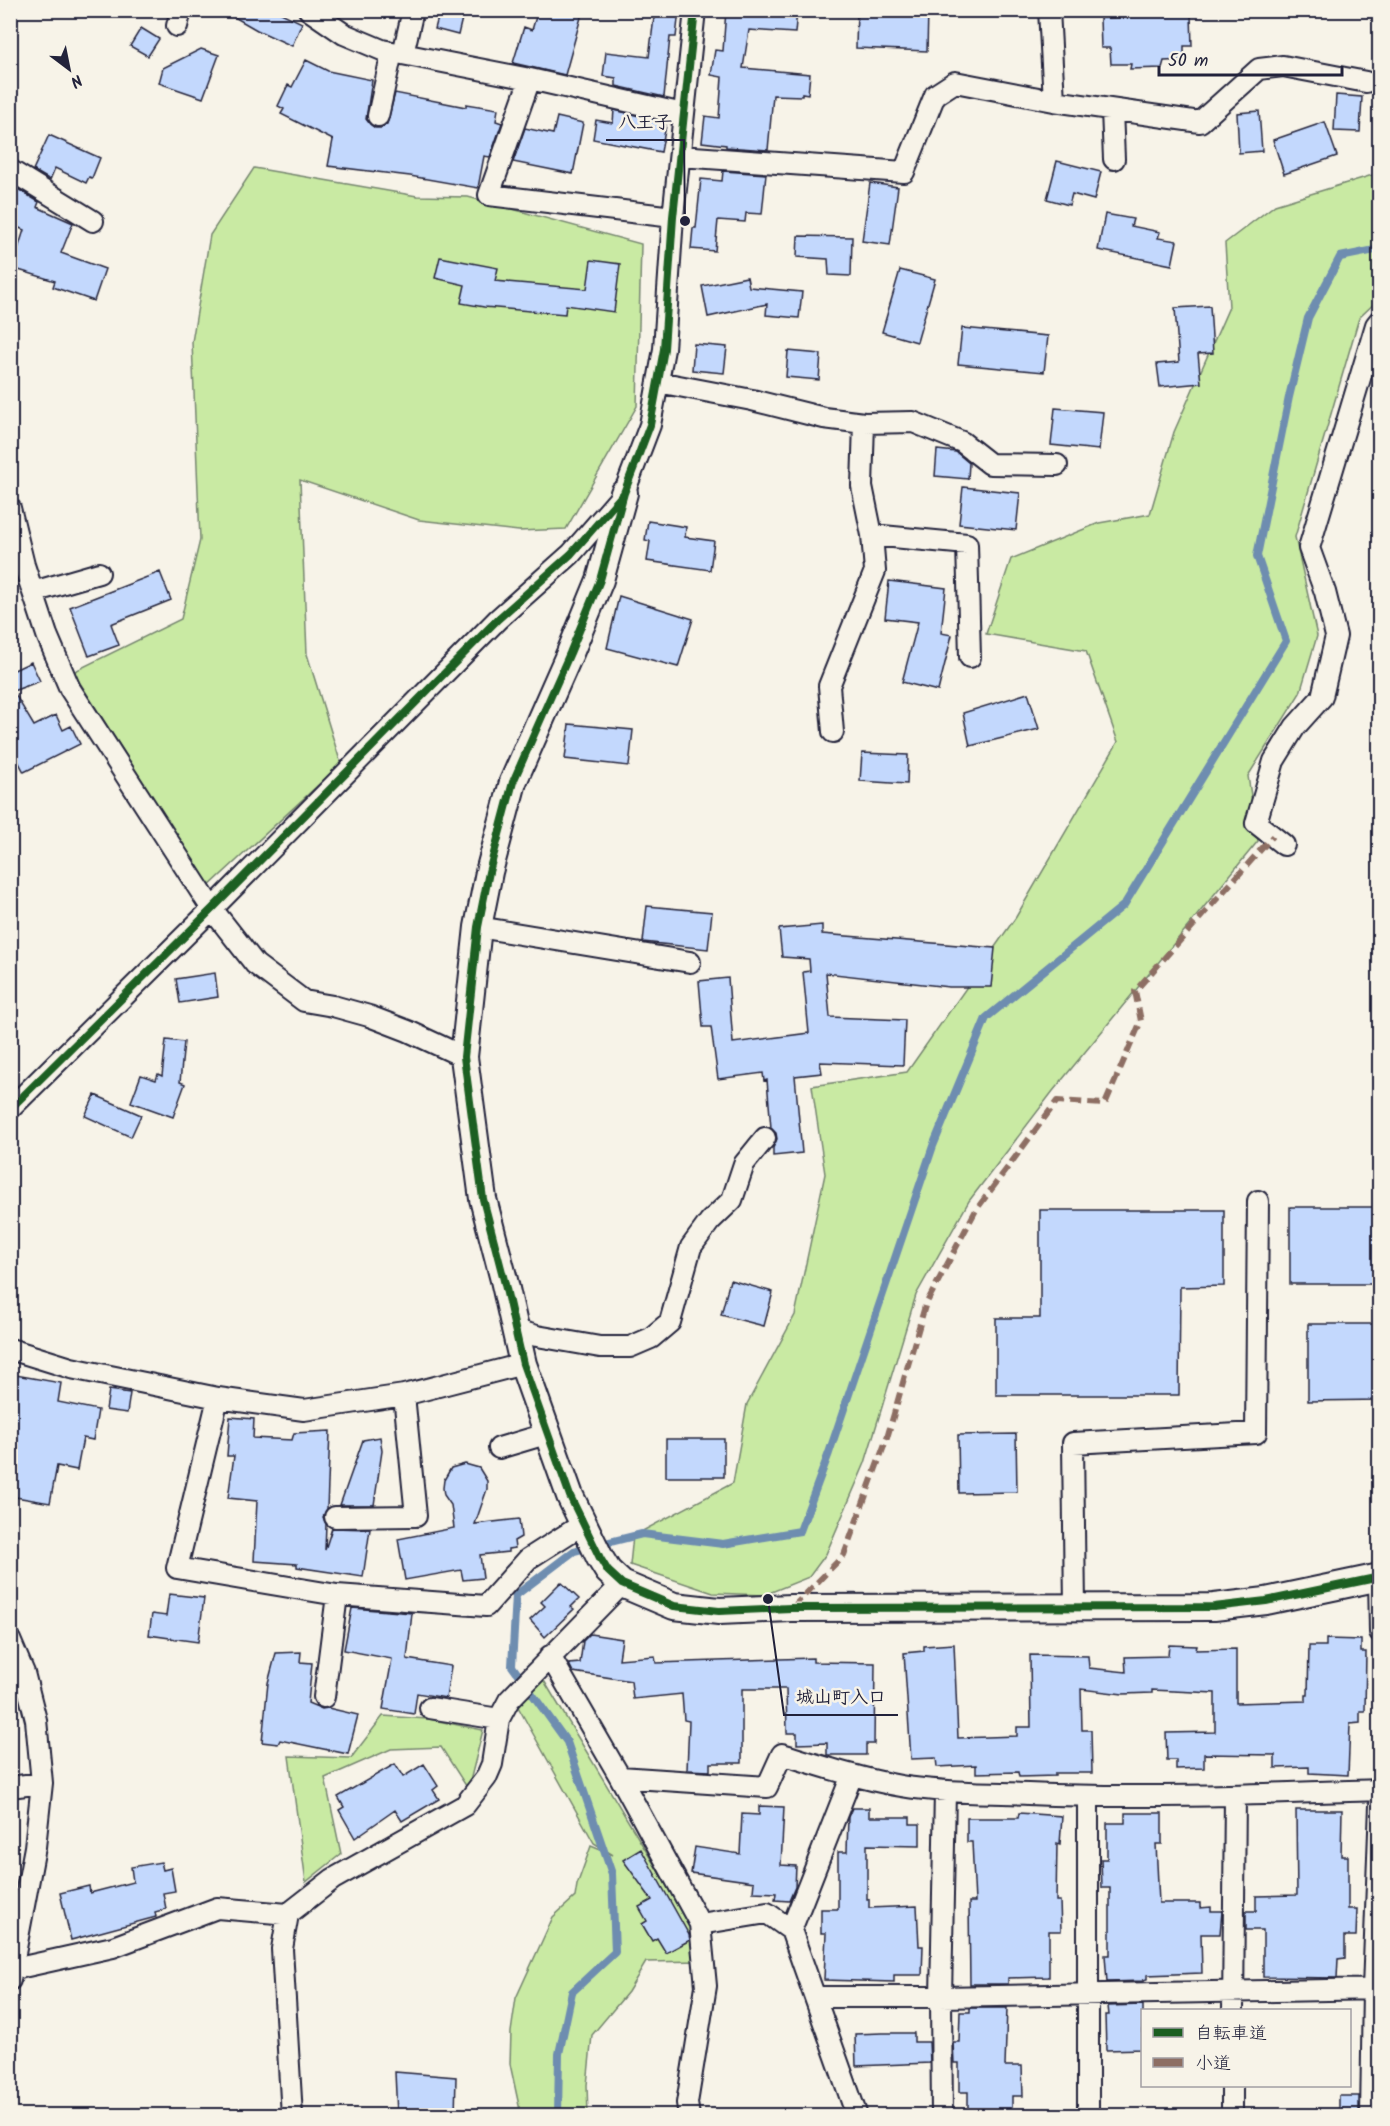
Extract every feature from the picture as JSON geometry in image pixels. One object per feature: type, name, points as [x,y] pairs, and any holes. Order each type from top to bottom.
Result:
[{"type":"street","points":[[309,10],[344,34],[382,50],[530,79],[682,114]]},
{"type":"street","points":[[378,116],[412,10]]},
{"type":"street","points":[[695,10],[682,114],[664,349],[650,425],[624,493],[600,580],[513,782],[477,927],[464,1057],[483,1199],[523,1364],[546,1434],[570,1496],[608,1571],[622,1584],[674,1606],[719,1611],[791,1608],[1214,1607],[1266,1601],[1379,1577],[1380,1632]]},
{"type":"street","points":[[1049,10],[1054,101]]},
{"type":"street","points":[[680,156],[904,172],[935,94],[955,81],[1054,101],[1200,122],[1259,69],[1283,66],[1366,82]]},
{"type":"street","points":[[530,79],[489,195],[673,217]]},
{"type":"street","points":[[1112,110],[1114,159]]},
{"type":"street","points":[[10,170],[93,221]]},
{"type":"street","points":[[1284,845],[1256,823],[1274,761],[1295,727],[1322,697],[1336,636],[1325,592],[1309,548],[1376,325],[1380,320]]},
{"type":"street","points":[[658,382],[752,400],[824,418],[864,423],[913,422],[962,442],[990,464],[1058,465]]},
{"type":"street","points":[[833,732],[829,686],[875,571],[872,535],[862,486],[864,423]]},
{"type":"street","points":[[10,1109],[212,909],[498,619],[571,554],[624,493]]},
{"type":"street","points":[[10,508],[24,565],[47,635],[70,689],[212,909],[255,963],[304,1001],[369,1016],[464,1057]]},
{"type":"street","points":[[872,535],[967,544],[970,657]]},
{"type":"street","points":[[33,592],[99,573]]},
{"type":"street","points":[[477,927],[690,962]]},
{"type":"street","points":[[515,1330],[600,1347],[630,1347],[651,1338],[670,1322],[691,1247],[710,1221],[732,1200],[744,1164],[765,1138]]},
{"type":"street","points":[[1075,1608],[1073,1443],[1256,1434],[1258,1201]]},
{"type":"street","points":[[10,1349],[71,1368],[218,1398],[304,1410],[404,1395],[523,1364]]},
{"type":"street","points":[[335,1517],[416,1516],[404,1395]]},
{"type":"street","points":[[218,1398],[177,1568],[337,1595],[486,1606],[528,1559],[583,1524]]},
{"type":"street","points":[[499,1448],[546,1434]]},
{"type":"street","points":[[292,2115],[282,1950],[288,1914],[333,1879],[465,1805],[486,1778],[492,1764],[499,1719],[509,1700],[622,1584]]},
{"type":"street","points":[[324,1697],[337,1595]]},
{"type":"street","points":[[10,1640],[24,1673],[36,1720],[42,1784],[35,1847],[18,1893],[12,1975],[113,1947],[217,1908],[288,1914]]},
{"type":"street","points":[[543,1663],[620,1777],[700,1924],[706,1986],[687,2103],[689,2115]]},
{"type":"street","points":[[430,1708],[499,1719]]},
{"type":"street","points":[[620,1777],[767,1786],[782,1754],[852,1775],[902,1786],[945,1791],[1088,1796],[1235,1795],[1380,1790]]},
{"type":"street","points":[[791,1930],[852,1775]]},
{"type":"street","points":[[10,1787],[42,1784]]},
{"type":"street","points":[[942,2115],[941,1997],[945,1791]]},
{"type":"street","points":[[1233,2001],[1235,1795]]},
{"type":"street","points":[[1088,1796],[1089,2115]]},
{"type":"street","points":[[1371,2115],[1380,1805]]},
{"type":"street","points":[[700,1924],[767,1913],[791,1930],[858,2115]]},
{"type":"street","points":[[816,1997],[1087,1994],[1233,2001],[1376,1989]]},
{"type":"street","points":[[1232,2087],[1232,2115]]},
{"type":"green space","points":[[254,168],[417,196],[468,197],[641,244],[637,406],[566,529],[519,531],[419,520],[300,480],[307,654],[341,764],[209,886],[73,672],[181,619],[200,540],[192,342],[210,235]]},
{"type":"green space","points":[[1379,173],[1379,299],[1359,318],[1295,537],[1317,636],[1300,693],[1248,776],[1258,841],[1053,1091],[969,1201],[916,1295],[865,1463],[826,1554],[809,1577],[764,1595],[713,1593],[630,1565],[633,1536],[733,1483],[747,1404],[795,1315],[825,1174],[812,1086],[907,1072],[1016,917],[1118,742],[1086,651],[986,634],[1011,559],[1099,523],[1150,514],[1174,432],[1229,307],[1225,243],[1275,205]]},
{"type":"green space","points":[[543,1679],[691,1926],[702,1961],[646,1962],[628,1992],[592,2035],[587,2085],[588,2115],[521,2115],[510,2064],[511,2032],[516,1998],[553,1917],[575,1897],[591,1846],[613,1855],[594,1843],[517,1705]]},
{"type":"green space","points":[[383,1716],[428,1719],[483,1730],[468,1789],[441,1747],[391,1749],[325,1778],[341,1854],[306,1882],[289,1756],[351,1758]]},
{"type":"building","points":[[222,10],[275,10],[302,23],[292,46]]},
{"type":"building","points":[[440,10],[464,10],[458,35],[435,29]]},
{"type":"building","points":[[538,10],[583,10],[565,75],[513,63],[524,27],[532,30]]},
{"type":"building","points":[[655,10],[679,10],[676,37],[670,37],[664,97],[616,86],[616,78],[603,76],[606,52],[649,57]]},
{"type":"building","points":[[726,10],[797,10],[795,33],[749,30],[743,68],[810,74],[808,94],[802,93],[802,96],[773,95],[768,150],[726,147],[726,145],[702,142],[705,116],[719,118],[722,77],[711,75],[715,50],[723,51]]},
{"type":"building","points":[[857,10],[928,10],[927,51],[856,48]]},
{"type":"building","points":[[1191,15],[1192,46],[1184,46],[1184,60],[1164,61],[1162,68],[1130,69],[1131,64],[1111,64],[1110,48],[1101,48],[1100,18]]},
{"type":"building","points":[[141,28],[159,39],[148,56],[130,46]]},
{"type":"building","points":[[201,49],[219,55],[203,98],[159,83],[163,68]]},
{"type":"building","points":[[306,60],[328,71],[372,80],[366,119],[375,128],[381,128],[387,124],[395,93],[466,107],[466,104],[498,109],[496,121],[502,123],[490,157],[484,156],[478,188],[410,176],[328,166],[333,140],[281,114],[284,109],[278,106],[288,85],[292,87]]},
{"type":"building","points":[[1336,95],[1362,97],[1360,132],[1334,131]]},
{"type":"building","points":[[614,110],[661,121],[661,124],[666,125],[661,152],[593,139],[596,120],[613,123]]},
{"type":"building","points":[[1259,111],[1262,151],[1239,153],[1237,113]]},
{"type":"building","points":[[557,117],[583,123],[573,174],[513,162],[525,128],[553,134]]},
{"type":"building","points":[[1325,122],[1337,156],[1284,174],[1273,140]]},
{"type":"building","points":[[49,135],[100,158],[92,178],[89,177],[86,183],[55,168],[50,180],[33,170]]},
{"type":"building","points":[[1057,161],[1101,172],[1094,200],[1072,194],[1069,205],[1047,199]]},
{"type":"building","points":[[723,171],[766,174],[762,214],[746,213],[745,222],[718,220],[715,251],[691,249],[693,228],[696,228],[701,179],[722,181]]},
{"type":"building","points":[[870,183],[898,187],[890,245],[862,241]]},
{"type":"building","points":[[16,188],[39,202],[37,207],[73,223],[61,253],[105,269],[94,301],[53,287],[55,281],[12,268],[24,230],[10,224],[10,200]]},
{"type":"building","points":[[1105,214],[1133,219],[1131,226],[1160,232],[1158,238],[1177,241],[1172,265],[1098,250]]},
{"type":"building","points":[[798,236],[852,237],[851,276],[829,275],[828,259],[797,257]]},
{"type":"building","points":[[440,257],[498,268],[495,281],[587,289],[591,260],[620,264],[614,312],[566,305],[565,314],[461,303],[465,285],[435,278]]},
{"type":"building","points":[[900,270],[935,279],[917,342],[882,332]]},
{"type":"building","points":[[747,277],[749,287],[802,292],[799,318],[766,315],[767,304],[708,317],[702,286]]},
{"type":"building","points":[[1210,306],[1213,353],[1198,354],[1201,383],[1160,387],[1157,364],[1179,362],[1175,308]]},
{"type":"building","points":[[962,328],[1048,336],[1044,372],[958,364]]},
{"type":"building","points":[[694,344],[727,347],[724,373],[692,370]]},
{"type":"building","points":[[788,351],[821,354],[819,380],[786,377]]},
{"type":"building","points":[[1055,408],[1103,412],[1099,450],[1051,445]]},
{"type":"building","points":[[937,450],[956,452],[969,463],[968,479],[935,476]]},
{"type":"building","points":[[963,487],[1020,493],[1016,530],[959,524]]},
{"type":"building","points":[[648,521],[686,527],[685,537],[714,541],[710,570],[647,561],[650,541],[645,540]]},
{"type":"building","points":[[160,572],[171,600],[111,624],[119,645],[89,656],[70,607]]},
{"type":"building","points":[[889,581],[946,588],[941,633],[952,635],[938,691],[902,682],[918,622],[885,618]]},
{"type":"building","points":[[619,596],[693,619],[678,667],[607,648]]},
{"type":"building","points":[[31,662],[40,681],[13,691],[34,726],[56,715],[63,730],[71,726],[80,744],[24,772],[10,746],[10,672]]},
{"type":"building","points":[[1028,693],[1039,729],[970,746],[963,713]]},
{"type":"building","points":[[569,724],[633,730],[629,766],[565,759]]},
{"type":"building","points":[[862,753],[908,755],[907,784],[860,781]]},
{"type":"building","points":[[647,906],[712,912],[708,949],[643,942]]},
{"type":"building","points":[[822,925],[822,934],[995,948],[991,987],[949,987],[826,973],[830,1017],[905,1020],[903,1065],[820,1062],[822,1073],[795,1076],[802,1153],[773,1156],[773,1148],[777,1139],[776,1133],[771,1128],[767,1080],[764,1081],[763,1073],[718,1079],[711,1027],[703,1027],[699,981],[728,978],[733,1043],[809,1033],[803,972],[810,971],[809,959],[782,957],[779,929]]},
{"type":"building","points":[[215,973],[218,997],[180,1003],[176,979]]},
{"type":"building","points":[[166,1040],[184,1042],[180,1082],[185,1084],[173,1117],[131,1102],[141,1075],[156,1080],[158,1074],[162,1076]]},
{"type":"building","points":[[95,1095],[141,1115],[131,1137],[85,1116]]},
{"type":"building","points":[[1290,1207],[1380,1207],[1380,1284],[1290,1284]]},
{"type":"building","points":[[1040,1210],[1224,1210],[1224,1286],[1180,1287],[1179,1395],[996,1395],[996,1318],[1040,1318]]},
{"type":"building","points":[[730,1280],[773,1292],[764,1326],[721,1315]]},
{"type":"building","points":[[1308,1324],[1380,1324],[1380,1400],[1308,1401]]},
{"type":"building","points":[[10,1374],[61,1383],[58,1402],[98,1410],[93,1440],[83,1438],[77,1470],[57,1466],[50,1503],[10,1496]]},
{"type":"building","points":[[109,1390],[130,1393],[127,1413],[106,1410]]},
{"type":"building","points":[[230,1417],[254,1419],[253,1438],[292,1440],[294,1433],[330,1431],[327,1509],[323,1517],[326,1524],[325,1550],[332,1528],[370,1529],[363,1577],[297,1567],[297,1564],[254,1561],[257,1501],[228,1498],[234,1456],[227,1456]]},
{"type":"building","points":[[1016,1434],[1017,1492],[959,1493],[958,1435]]},
{"type":"building","points":[[380,1437],[382,1451],[374,1505],[340,1505],[363,1440]]},
{"type":"building","points":[[666,1439],[724,1439],[724,1477],[666,1477]]},
{"type":"building","points":[[465,1464],[479,1468],[487,1481],[487,1489],[475,1524],[519,1519],[521,1537],[514,1541],[515,1548],[508,1549],[508,1552],[480,1555],[483,1578],[463,1580],[461,1570],[405,1580],[398,1539],[454,1528],[451,1505],[444,1495],[444,1480],[451,1468]]},
{"type":"building","points":[[561,1582],[579,1599],[571,1607],[574,1609],[545,1637],[530,1620],[545,1606],[541,1602]]},
{"type":"building","points":[[169,1594],[204,1598],[198,1642],[149,1635],[152,1614],[166,1616]]},
{"type":"building","points":[[352,1608],[412,1613],[407,1659],[451,1666],[446,1698],[417,1693],[414,1714],[383,1709],[392,1659],[344,1650]]},
{"type":"building","points":[[590,1634],[622,1639],[619,1659],[655,1656],[656,1663],[813,1658],[813,1662],[875,1663],[874,1744],[866,1744],[866,1755],[827,1755],[827,1743],[797,1744],[797,1733],[787,1733],[786,1689],[742,1689],[742,1763],[710,1763],[710,1771],[687,1770],[689,1721],[684,1720],[682,1694],[633,1699],[631,1681],[573,1672],[569,1664],[580,1663],[583,1641]]},
{"type":"building","points":[[1326,1639],[1361,1640],[1361,1652],[1366,1652],[1365,1711],[1360,1711],[1360,1723],[1350,1724],[1348,1775],[1309,1773],[1309,1767],[1275,1768],[1275,1755],[1204,1754],[1204,1768],[1176,1769],[1176,1760],[1167,1760],[1166,1733],[1215,1732],[1215,1693],[1152,1690],[1152,1693],[1123,1694],[1081,1689],[1082,1730],[1091,1730],[1092,1773],[1055,1773],[1055,1776],[1019,1777],[1018,1772],[976,1773],[976,1765],[937,1767],[936,1758],[911,1759],[904,1653],[924,1651],[924,1646],[954,1644],[958,1738],[1017,1736],[1017,1727],[1031,1727],[1030,1655],[1088,1656],[1089,1668],[1126,1672],[1125,1657],[1168,1656],[1169,1645],[1197,1646],[1196,1650],[1236,1649],[1236,1703],[1306,1701],[1309,1646],[1326,1646]]},
{"type":"building","points":[[301,1652],[300,1662],[312,1663],[308,1703],[322,1709],[328,1708],[358,1715],[348,1754],[280,1740],[278,1744],[262,1742],[268,1683],[276,1653]]},
{"type":"building","points":[[395,1764],[403,1777],[424,1764],[438,1786],[433,1790],[439,1799],[402,1821],[395,1810],[355,1838],[339,1810],[344,1807],[338,1797]]},
{"type":"building","points":[[759,1806],[784,1807],[781,1865],[796,1866],[795,1887],[789,1901],[775,1900],[776,1893],[753,1892],[754,1882],[691,1873],[695,1847],[740,1854],[742,1814],[759,1815]]},
{"type":"building","points":[[852,1808],[869,1808],[869,1817],[910,1817],[910,1824],[920,1824],[920,1846],[867,1845],[867,1899],[869,1899],[869,1908],[917,1906],[919,1946],[923,1946],[922,1975],[894,1975],[894,1982],[824,1980],[826,1933],[821,1933],[821,1909],[838,1909],[838,1852],[847,1852],[848,1817]]},
{"type":"building","points":[[1296,1810],[1342,1810],[1341,1856],[1348,1856],[1348,1909],[1357,1909],[1356,1936],[1345,1936],[1345,1958],[1338,1959],[1337,1978],[1263,1977],[1263,1930],[1246,1930],[1246,1911],[1256,1911],[1256,1896],[1297,1895]]},
{"type":"building","points":[[1019,1813],[1062,1816],[1060,1844],[1057,1843],[1056,1901],[1060,1901],[1061,1931],[1049,1931],[1049,1977],[1008,1978],[1008,1984],[970,1984],[969,1902],[975,1902],[972,1842],[967,1842],[967,1818],[1018,1818]]},
{"type":"building","points":[[1125,1813],[1162,1813],[1162,1844],[1156,1844],[1159,1903],[1200,1903],[1200,1908],[1211,1907],[1211,1911],[1222,1911],[1220,1934],[1201,1934],[1202,1973],[1147,1975],[1147,1979],[1143,1981],[1107,1982],[1105,1955],[1110,1955],[1110,1888],[1102,1888],[1101,1859],[1107,1859],[1107,1823],[1125,1823]]},
{"type":"building","points":[[641,1849],[689,1935],[690,1940],[666,1953],[657,1938],[652,1941],[642,1924],[647,1921],[639,1907],[652,1900],[623,1860]]},
{"type":"building","points":[[161,1862],[163,1870],[171,1868],[175,1891],[163,1893],[166,1909],[155,1912],[156,1917],[71,1940],[60,1893],[89,1886],[90,1893],[133,1882],[131,1867]]},
{"type":"building","points":[[1143,2005],[1141,2009],[1141,2049],[1106,2050],[1105,2015],[1109,2015],[1108,2006]]},
{"type":"building","points":[[970,2008],[1007,2008],[1005,2066],[1022,2066],[1023,2096],[1012,2096],[1012,2115],[968,2115],[968,2092],[959,2092],[959,2063],[954,2063],[953,2042],[959,2042],[960,2012],[970,2012]]},
{"type":"building","points":[[914,2033],[914,2042],[929,2042],[930,2063],[856,2066],[855,2034]]},
{"type":"building","points":[[395,2072],[456,2077],[455,2115],[397,2115]]},
{"type":"building","points":[[1339,2096],[1359,2096],[1359,2115],[1339,2115]]},
{"type":"waterway","points":[[558,2116],[559,2054],[572,1992],[615,1952],[612,1874],[567,1742],[512,1666],[516,1595],[574,1551],[642,1534],[723,1544],[800,1531],[829,1453],[933,1146],[986,1018],[1124,905],[1286,641],[1257,556],[1289,397],[1308,318],[1340,257],[1380,249]]},
{"type":"marked path","points":[[792,1608],[844,1555],[887,1438],[925,1306],[976,1210],[1057,1101],[1105,1104],[1141,1021],[1135,991],[1273,836]]},
{"type":"cycle path","points":[[10,1109],[212,909],[498,619],[571,554],[624,493],[650,425],[664,349],[673,217],[695,10]]},
{"type":"cycle path","points":[[624,493],[600,580],[513,782],[489,872],[478,927],[464,1057],[483,1199],[523,1364],[570,1496],[608,1571],[622,1584],[674,1606],[719,1611],[791,1608],[1214,1607],[1266,1601],[1380,1577]]},
{"type":"place","name":"八王子","points":[[685,221]]},
{"type":"place","name":"城山町入口","points":[[768,1599]]}]
